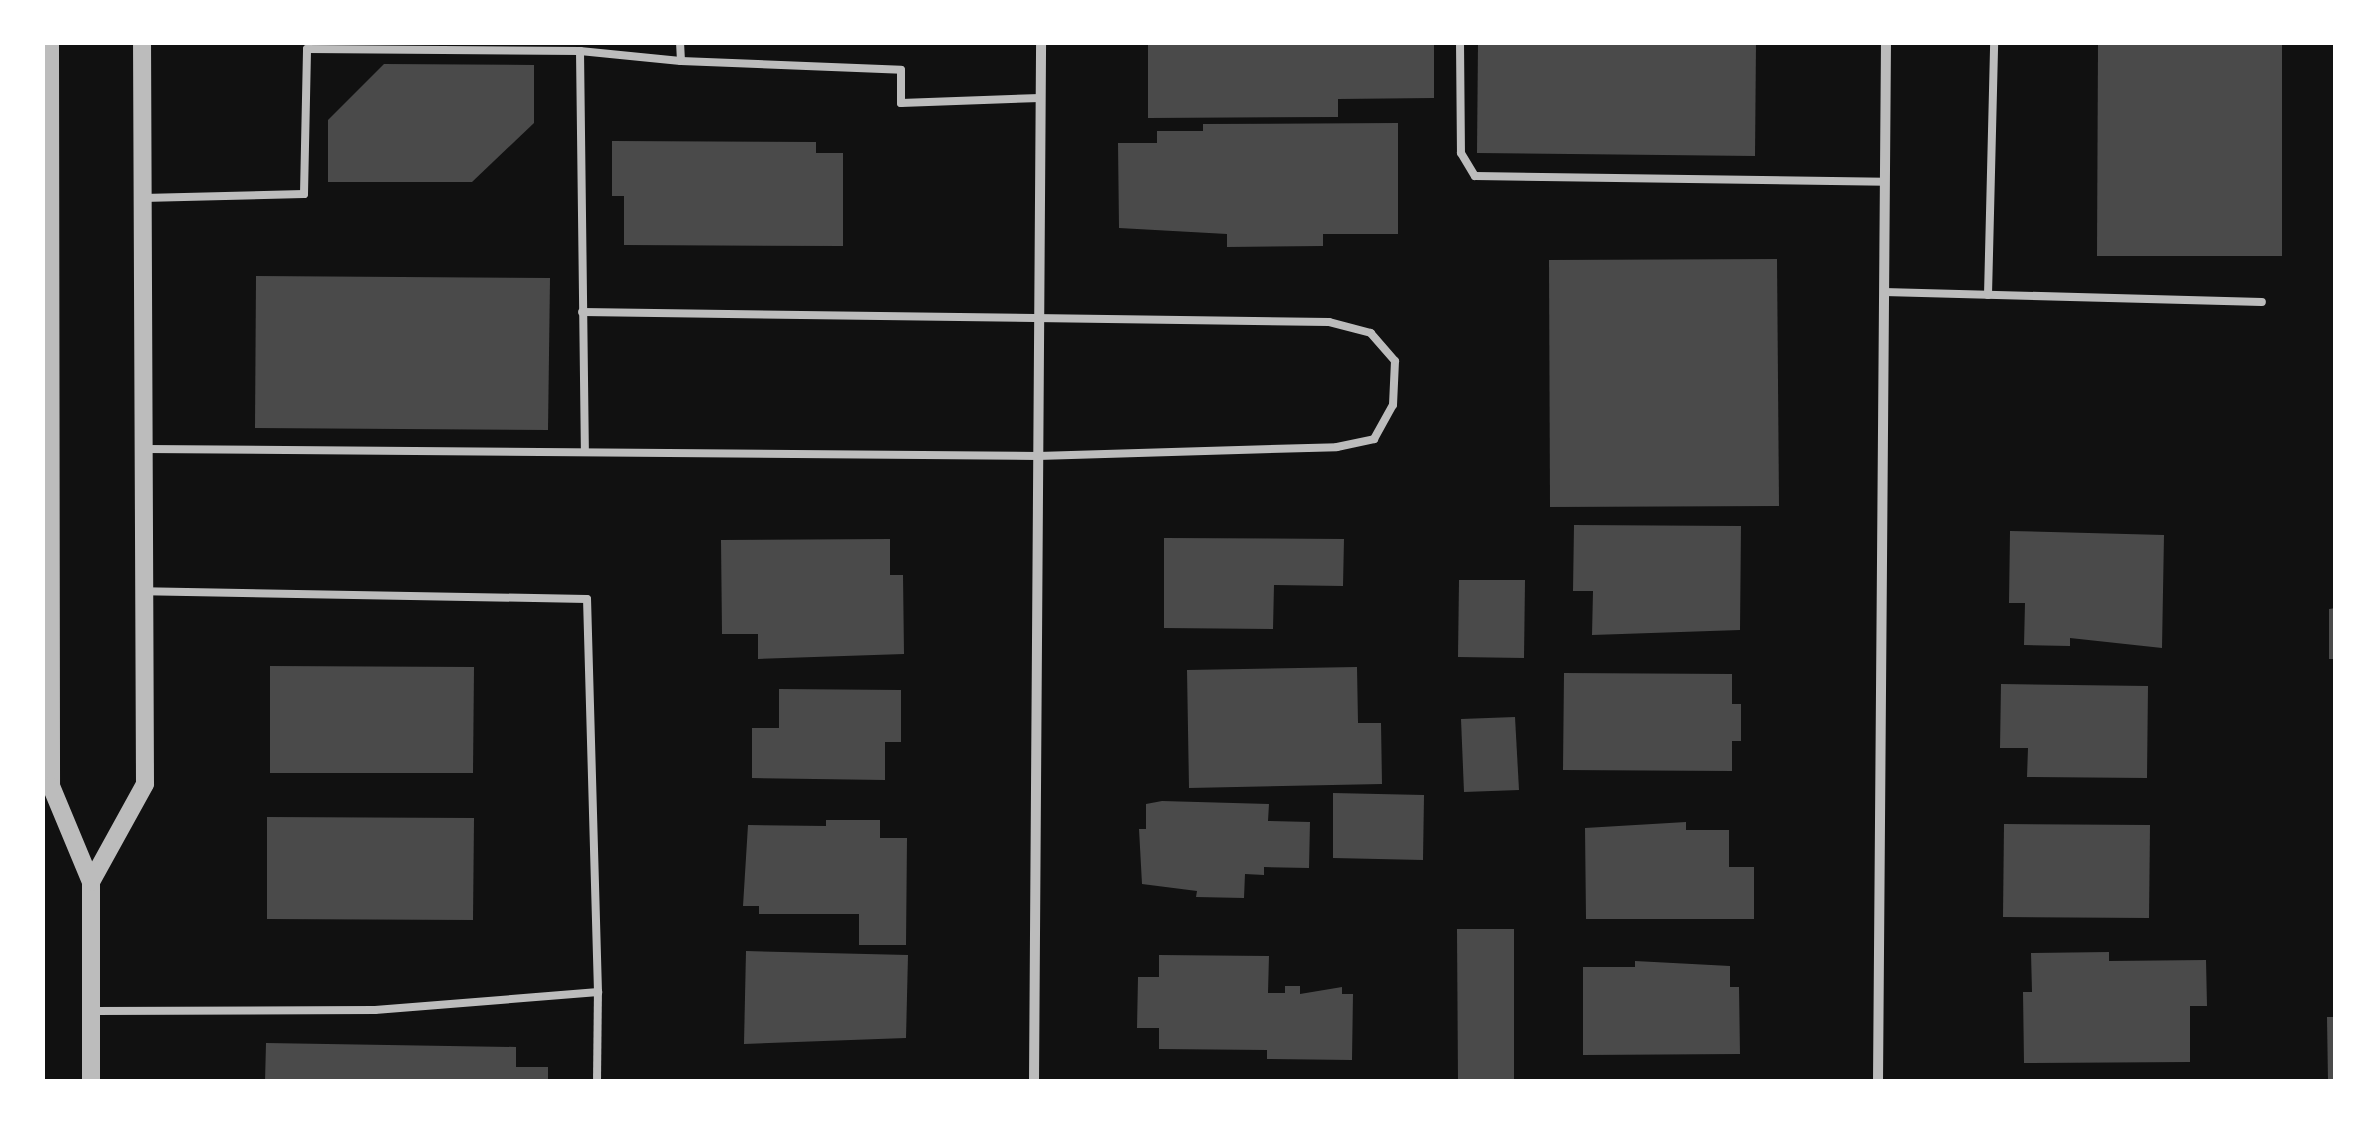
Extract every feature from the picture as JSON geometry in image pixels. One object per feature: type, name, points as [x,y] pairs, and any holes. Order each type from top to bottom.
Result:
[{"type":"street","points":[[50,42],[45,537],[51,786],[91,882],[91,1082]]},
{"type":"street","points":[[91,882],[145,784],[142,42]]},
{"type":"street","points":[[1034,1082],[1041,42]]},
{"type":"street","points":[[1878,1082],[1886,42]]},
{"type":"lane","points":[[680,42],[681,61]]},
{"type":"lane","points":[[1460,42],[1460,154],[1475,176],[1885,182]]},
{"type":"lane","points":[[1988,295],[1994,42]]},
{"type":"lane","points":[[143,198],[304,194],[307,49],[580,51],[681,61],[902,70],[902,103],[1040,98]]},
{"type":"lane","points":[[580,51],[585,452]]},
{"type":"lane","points":[[1884,292],[2262,302]]},
{"type":"lane","points":[[144,449],[1038,456],[1337,447],[1374,439],[1393,406],[1395,360],[1371,333],[1329,322],[582,312]]},
{"type":"lane","points":[[144,591],[586,598],[598,992],[597,1082]]},
{"type":"lane","points":[[91,1011],[375,1010],[598,992]]},
{"type":"building","points":[[1148,42],[1434,42],[1434,98],[1338,99],[1338,117],[1148,118]]},
{"type":"building","points":[[1478,42],[1756,42],[1755,156],[1477,153]]},
{"type":"building","points":[[2098,42],[2282,42],[2282,256],[2097,256]]},
{"type":"building","points":[[384,64],[534,65],[534,123],[472,182],[328,182],[328,120]]},
{"type":"building","points":[[1398,123],[1398,234],[1323,234],[1323,246],[1227,247],[1227,234],[1119,228],[1118,143],[1157,143],[1157,131],[1203,131],[1203,124]]},
{"type":"building","points":[[612,141],[816,142],[816,153],[843,153],[843,246],[624,245],[624,196],[612,196]]},
{"type":"building","points":[[1777,259],[1779,506],[1550,507],[1549,260]]},
{"type":"building","points":[[256,276],[550,278],[548,430],[255,428]]},
{"type":"building","points":[[1574,525],[1741,526],[1740,630],[1592,635],[1593,591],[1573,591]]},
{"type":"building","points":[[2010,531],[2164,535],[2162,648],[2070,638],[2070,646],[2024,645],[2025,603],[2009,603]]},
{"type":"building","points":[[1164,538],[1344,539],[1343,586],[1274,585],[1273,629],[1164,628]]},
{"type":"building","points":[[890,539],[890,575],[903,575],[904,654],[758,659],[758,634],[722,634],[721,540]]},
{"type":"building","points":[[1459,580],[1525,580],[1524,658],[1458,657]]},
{"type":"building","points":[[2336,608],[2336,659],[2329,659],[2329,609]]},
{"type":"building","points":[[270,666],[474,667],[473,773],[270,773]]},
{"type":"building","points":[[1357,667],[1358,723],[1381,723],[1382,784],[1189,788],[1187,670]]},
{"type":"building","points":[[1564,673],[1732,674],[1732,704],[1741,704],[1741,741],[1732,741],[1732,771],[1563,770]]},
{"type":"building","points":[[2001,684],[2148,686],[2147,778],[2027,777],[2028,748],[2000,748]]},
{"type":"building","points":[[779,689],[901,690],[901,742],[885,742],[885,780],[752,778],[752,728],[779,728]]},
{"type":"building","points":[[1515,717],[1519,790],[1464,792],[1461,719]]},
{"type":"building","points":[[1333,793],[1424,795],[1423,860],[1333,858]]},
{"type":"building","points":[[1146,804],[1269,804],[1268,821],[1310,822],[1309,868],[1264,867],[1264,875],[1245,874],[1244,898],[1196,897],[1197,891],[1142,884],[1139,829],[1146,829]]},
{"type":"building","points":[[267,817],[474,818],[473,920],[267,919]]},
{"type":"building","points":[[826,820],[880,820],[880,838],[907,838],[906,945],[859,945],[859,914],[759,914],[759,906],[743,906],[748,825],[826,826]]},
{"type":"building","points":[[1686,822],[1686,830],[1729,830],[1729,867],[1754,867],[1754,919],[1586,919],[1585,828]]},
{"type":"building","points":[[2004,824],[2150,825],[2149,918],[2003,917]]},
{"type":"building","points":[[1457,929],[1514,929],[1514,1082],[1458,1082]]},
{"type":"building","points":[[746,951],[908,955],[906,1038],[744,1044]]},
{"type":"building","points":[[2109,952],[2109,961],[2206,960],[2207,1006],[2190,1006],[2190,1062],[2024,1063],[2023,992],[2032,992],[2031,953]]},
{"type":"building","points":[[1159,955],[1269,956],[1268,993],[1285,993],[1285,986],[1300,986],[1300,994],[1342,987],[1342,994],[1353,994],[1352,1060],[1267,1059],[1267,1050],[1159,1049],[1159,1028],[1137,1028],[1138,977],[1159,977]]},
{"type":"building","points":[[1635,961],[1730,966],[1730,987],[1739,987],[1740,1054],[1583,1055],[1583,967],[1635,967]]},
{"type":"building","points":[[2327,1017],[2336,1017],[2336,1082],[2328,1082]]},
{"type":"building","points":[[266,1043],[516,1047],[516,1067],[548,1067],[548,1082],[265,1082]]}]
